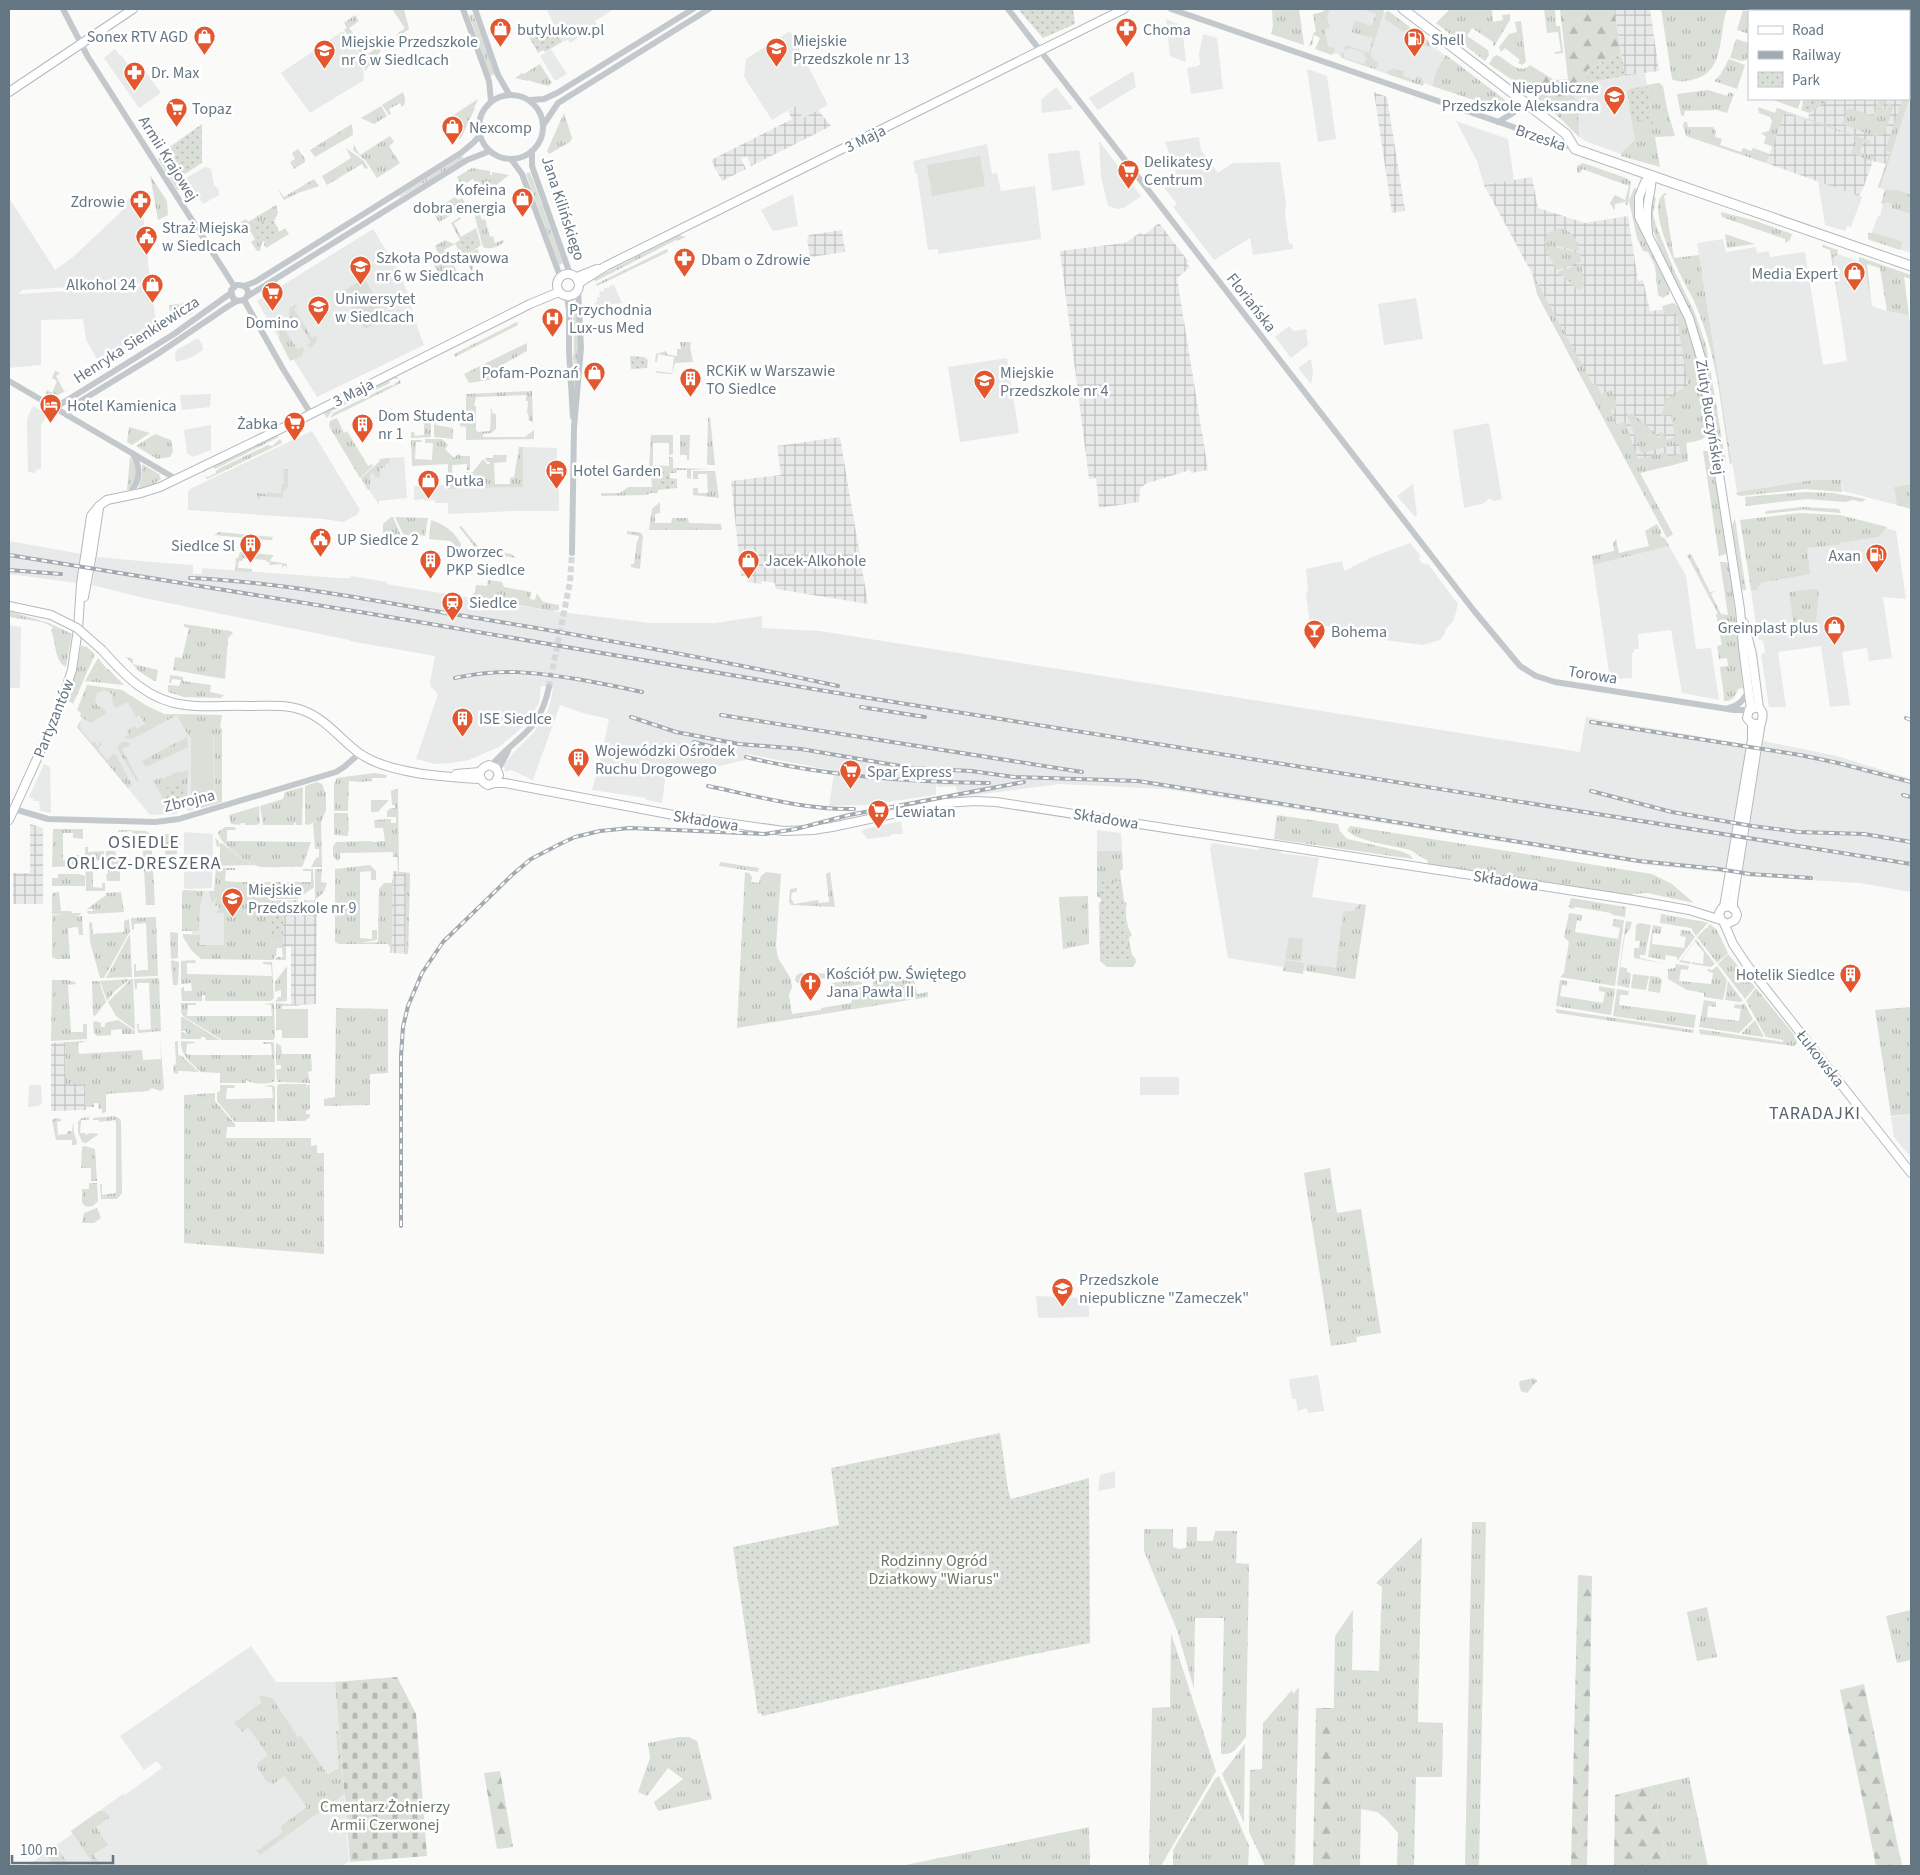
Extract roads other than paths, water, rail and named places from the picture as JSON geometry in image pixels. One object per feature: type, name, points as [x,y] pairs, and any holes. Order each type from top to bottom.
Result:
[{"type":"main road","points":[[9,92],[133,9]]},
{"type":"main road","name":"3 Maja","points":[[99,506],[108,500],[150,490],[176,479],[311,414],[530,304],[561,291],[573,295],[576,281],[1124,9]]},
{"type":"main road","points":[[1404,9],[1566,134],[1575,149]]},
{"type":"main road","name":"Brzeska","points":[[1575,149],[1911,266]]},
{"type":"main road","name":"Ziuty Buczyńskiej","points":[[1652,175],[1642,188],[1638,205],[1639,217],[1688,318],[1701,358],[1740,609],[1748,692],[1753,709]]},
{"type":"main road","points":[[561,291],[560,276],[576,281]]},
{"type":"main road","name":"Partyzantów","points":[[9,820],[56,717],[69,681],[76,656],[80,611],[87,584],[99,506]]},
{"type":"main road","points":[[9,606],[51,615],[77,628],[131,680],[156,698],[167,702],[194,706],[277,706],[301,710],[320,719],[360,753],[385,766],[437,774],[450,778],[480,776],[486,766],[496,770],[495,783]]},
{"type":"main road","name":"Ziuty Buczyńskiej","points":[[1740,609],[1752,654],[1753,709]]},
{"type":"main road","points":[[1753,709],[1763,715],[1734,893],[1734,908],[1737,915],[1735,920],[1725,922],[1722,909],[1752,740],[1750,722],[1747,716],[1753,709]]},
{"type":"main road","points":[[1750,722],[1757,724],[1761,722]]},
{"type":"main road","name":"Składowa","points":[[496,770],[523,786]]},
{"type":"main road","name":"Składowa","points":[[480,776],[488,785],[495,783],[523,786],[684,817],[784,831],[832,827],[944,803],[996,802],[1380,860],[1689,910],[1725,922]]},
{"type":"main road","points":[[1722,909],[1729,906],[1734,908]]},
{"type":"main road","name":"Składowa","points":[[1689,910],[1722,909]]},
{"type":"main road","name":"Łukowska","points":[[1725,922],[1732,942],[1747,965],[1911,1173]]},
{"type":"street","name":"Armii Krajowej","points":[[63,9],[88,56],[233,290]]},
{"type":"street","points":[[463,9],[489,81],[491,101]]},
{"type":"street","points":[[475,9],[498,75],[509,94]]},
{"type":"street","points":[[530,100],[544,99],[557,93],[693,9]]},
{"type":"street","points":[[544,124],[539,110],[530,100],[517,94],[509,94],[491,101],[484,108],[478,125],[484,144],[490,151],[503,158],[522,157],[532,151],[541,139],[544,124],[558,103],[709,9]]},
{"type":"street","name":"Floriańska","points":[[1008,9],[1475,612]]},
{"type":"street","points":[[1110,16],[1115,9]]},
{"type":"street","name":"Brzeska","points":[[1171,9],[1575,149]]},
{"type":"street","points":[[1183,9],[1189,15]]},
{"type":"street","points":[[1498,122],[1513,113],[1516,103],[1515,94]]},
{"type":"street","points":[[243,299],[233,298],[233,290],[239,284],[244,286],[255,282],[461,153],[480,135]]},
{"type":"street","name":"Henryka Sienkiewicza","points":[[67,415],[74,405],[243,299],[461,164],[490,151]]},
{"type":"street","name":"Jana Kilińskiego","points":[[532,151],[532,166],[576,281],[582,348],[574,427]]},
{"type":"street","name":"Jana Kilińskiego","points":[[511,159],[522,174],[560,276]]},
{"type":"street","points":[[361,215],[366,224]]},
{"type":"street","points":[[318,242],[323,250]]},
{"type":"street","points":[[243,299],[247,289],[244,286]]},
{"type":"street","name":"Henryka Sienkiewicza","points":[[57,409],[61,404],[174,334],[233,290]]},
{"type":"street","name":"Jana Kilińskiego","points":[[561,291],[570,310],[569,351],[574,427],[572,553]]},
{"type":"street","points":[[243,299],[311,414]]},
{"type":"street","points":[[124,364],[128,371]]},
{"type":"street","points":[[9,381],[176,479]]},
{"type":"street","points":[[128,495],[138,481],[140,473],[137,461],[132,453]]},
{"type":"street","name":"Torowa","points":[[1475,612],[1520,666],[1536,676],[1555,682],[1726,709],[1753,709]]},
{"type":"street","points":[[496,770],[510,748],[529,731],[539,718],[549,687]]},
{"type":"street","points":[[1726,709],[1738,705],[1748,692]]},
{"type":"street","name":"Torowa","points":[[1734,710],[1750,722]]},
{"type":"street","name":"Zbrojna","points":[[14,809],[48,819],[155,822],[179,819],[336,772],[344,768],[360,753]]},
{"type":"tunnel","points":[[549,687],[570,582],[572,553]]},
{"type":"railway","points":[[9,555],[837,693],[1911,864]]},
{"type":"railway","points":[[9,570],[61,574]]},
{"type":"railway","points":[[190,578],[256,583],[354,597],[645,647],[838,686]]},
{"type":"railway","points":[[455,678],[502,672],[545,674],[642,692]]},
{"type":"railway","points":[[861,707],[925,717]]},
{"type":"railway","points":[[721,715],[1082,772]]},
{"type":"railway","points":[[631,717],[676,732],[739,744],[801,749],[912,768],[971,771],[1014,777],[1138,781],[1639,861],[1718,869]]},
{"type":"railway","points":[[1906,718],[1911,720]]},
{"type":"railway","points":[[1591,722],[1800,755],[1911,782]]},
{"type":"railway","points":[[694,742],[717,748]]},
{"type":"railway","points":[[746,757],[805,769],[866,777],[989,783]]},
{"type":"railway","points":[[401,1226],[401,1056],[403,1027],[408,1006],[422,973],[443,942],[531,859],[575,837],[600,831],[630,828],[765,834],[796,829],[849,815],[1024,782]]},
{"type":"railway","points":[[708,786],[799,805],[854,809]]},
{"type":"railway","points":[[1591,791],[1672,812],[1752,826],[1799,832],[1864,834],[1911,842]]},
{"type":"railway","points":[[1903,795],[1911,797]]},
{"type":"railway","points":[[1712,868],[1750,874],[1811,878]]},
{"type":"place","name":"butylukow.pl","points":[[501,48]]},
{"type":"place","name":"Choma","points":[[1127,48]]},
{"type":"place","name":"Sonex RTV AGD","points":[[204,55]]},
{"type":"place","name":"Shell","points":[[1415,58]]},
{"type":"place","name":"Miejskie Przedszkole nr 13","points":[[777,68]]},
{"type":"place","name":"Miejskie Przedszkole nr 6 w Siedlcach","points":[[325,69]]},
{"type":"place","name":"Dr. Max","points":[[135,91]]},
{"type":"place","name":"Niepubliczne Przedszkole Aleksandra","points":[[1615,115]]},
{"type":"place","name":"Topaz","points":[[176,127]]},
{"type":"place","name":"Nexcomp","points":[[453,146]]},
{"type":"place","name":"Delikatesy Centrum","points":[[1128,189]]},
{"type":"place","name":"Kofeina dobra energia","points":[[522,217]]},
{"type":"place","name":"Zdrowie","points":[[141,220]]},
{"type":"place","name":"Straż Miejska w Siedlcach","points":[[146,255]]},
{"type":"place","name":"Dbam o Zdrowie","points":[[685,278]]},
{"type":"place","name":"Szkoła Podstawowa nr 6 w Siedlcach","points":[[360,285]]},
{"type":"place","name":"Media Expert","points":[[1854,292]]},
{"type":"place","name":"Alkohol 24","points":[[152,303]]},
{"type":"place","name":"Domino","points":[[272,312]]},
{"type":"place","name":"Uniwersytet w Siedlcach","points":[[319,326]]},
{"type":"place","name":"Przychodnia Lux-us Med","points":[[553,337]]},
{"type":"place","name":"Pofam-Poznań","points":[[595,391]]},
{"type":"place","name":"RCKiK w Warszawie TO Siedlce","points":[[690,398]]},
{"type":"place","name":"Miejskie Przedszkole nr 4","points":[[984,400]]},
{"type":"place","name":"Hotel Kamienica","points":[[51,424]]},
{"type":"place","name":"Żabka","points":[[294,442]]},
{"type":"place","name":"Dom Studenta nr 1","points":[[362,443]]},
{"type":"place","name":"Hotel Garden","points":[[557,489]]},
{"type":"place","name":"Putka","points":[[429,499]]},
{"type":"place","name":"UP Siedlce 2","points":[[321,558]]},
{"type":"place","name":"Siedlce Sl","points":[[251,564]]},
{"type":"place","name":"Axan","points":[[1877,574]]},
{"type":"place","name":"Dworzec PKP Siedlce","points":[[430,579]]},
{"type":"place","name":"Jacek-Alkohole","points":[[749,579]]},
{"type":"place","name":"Siedlce","points":[[453,621]]},
{"type":"place","name":"Greinplast plus","points":[[1834,646]]},
{"type":"place","name":"Bohema","points":[[1315,650]]},
{"type":"place","name":"ISE Siedlce","points":[[463,737]]},
{"type":"place","name":"Wojewódzki Ośrodek Ruchu Drogowego","points":[[579,778]]},
{"type":"place","name":"Spar Express","points":[[851,790]]},
{"type":"place","name":"Lewiatan","points":[[879,830]]},
{"type":"place","name":"Miejskie Przedszkole nr 9","points":[[232,917]]},
{"type":"place","name":"Hotelik Siedlce","points":[[1851,993]]},
{"type":"place","name":"Kościół pw. Świętego Jana Pawła II","points":[[810,1001]]},
{"type":"place","name":"Przedszkole niepubliczne \"Zameczek\"","points":[[1063,1307]]},
{"type":"district","name":"OSIEDLE ORLICZ-DRESZERA","points":[[144,852]]},
{"type":"district","name":"TARADAJKI","points":[[1815,1113]]},
{"type":"park label","name":"Rodzinny Ogród Działkowy \"Wiarus\"","points":[[934,1569]]},
{"type":"park label","name":"Cmentarz Żołnierzy Armii Czerwonej","points":[[385,1815]]}]
